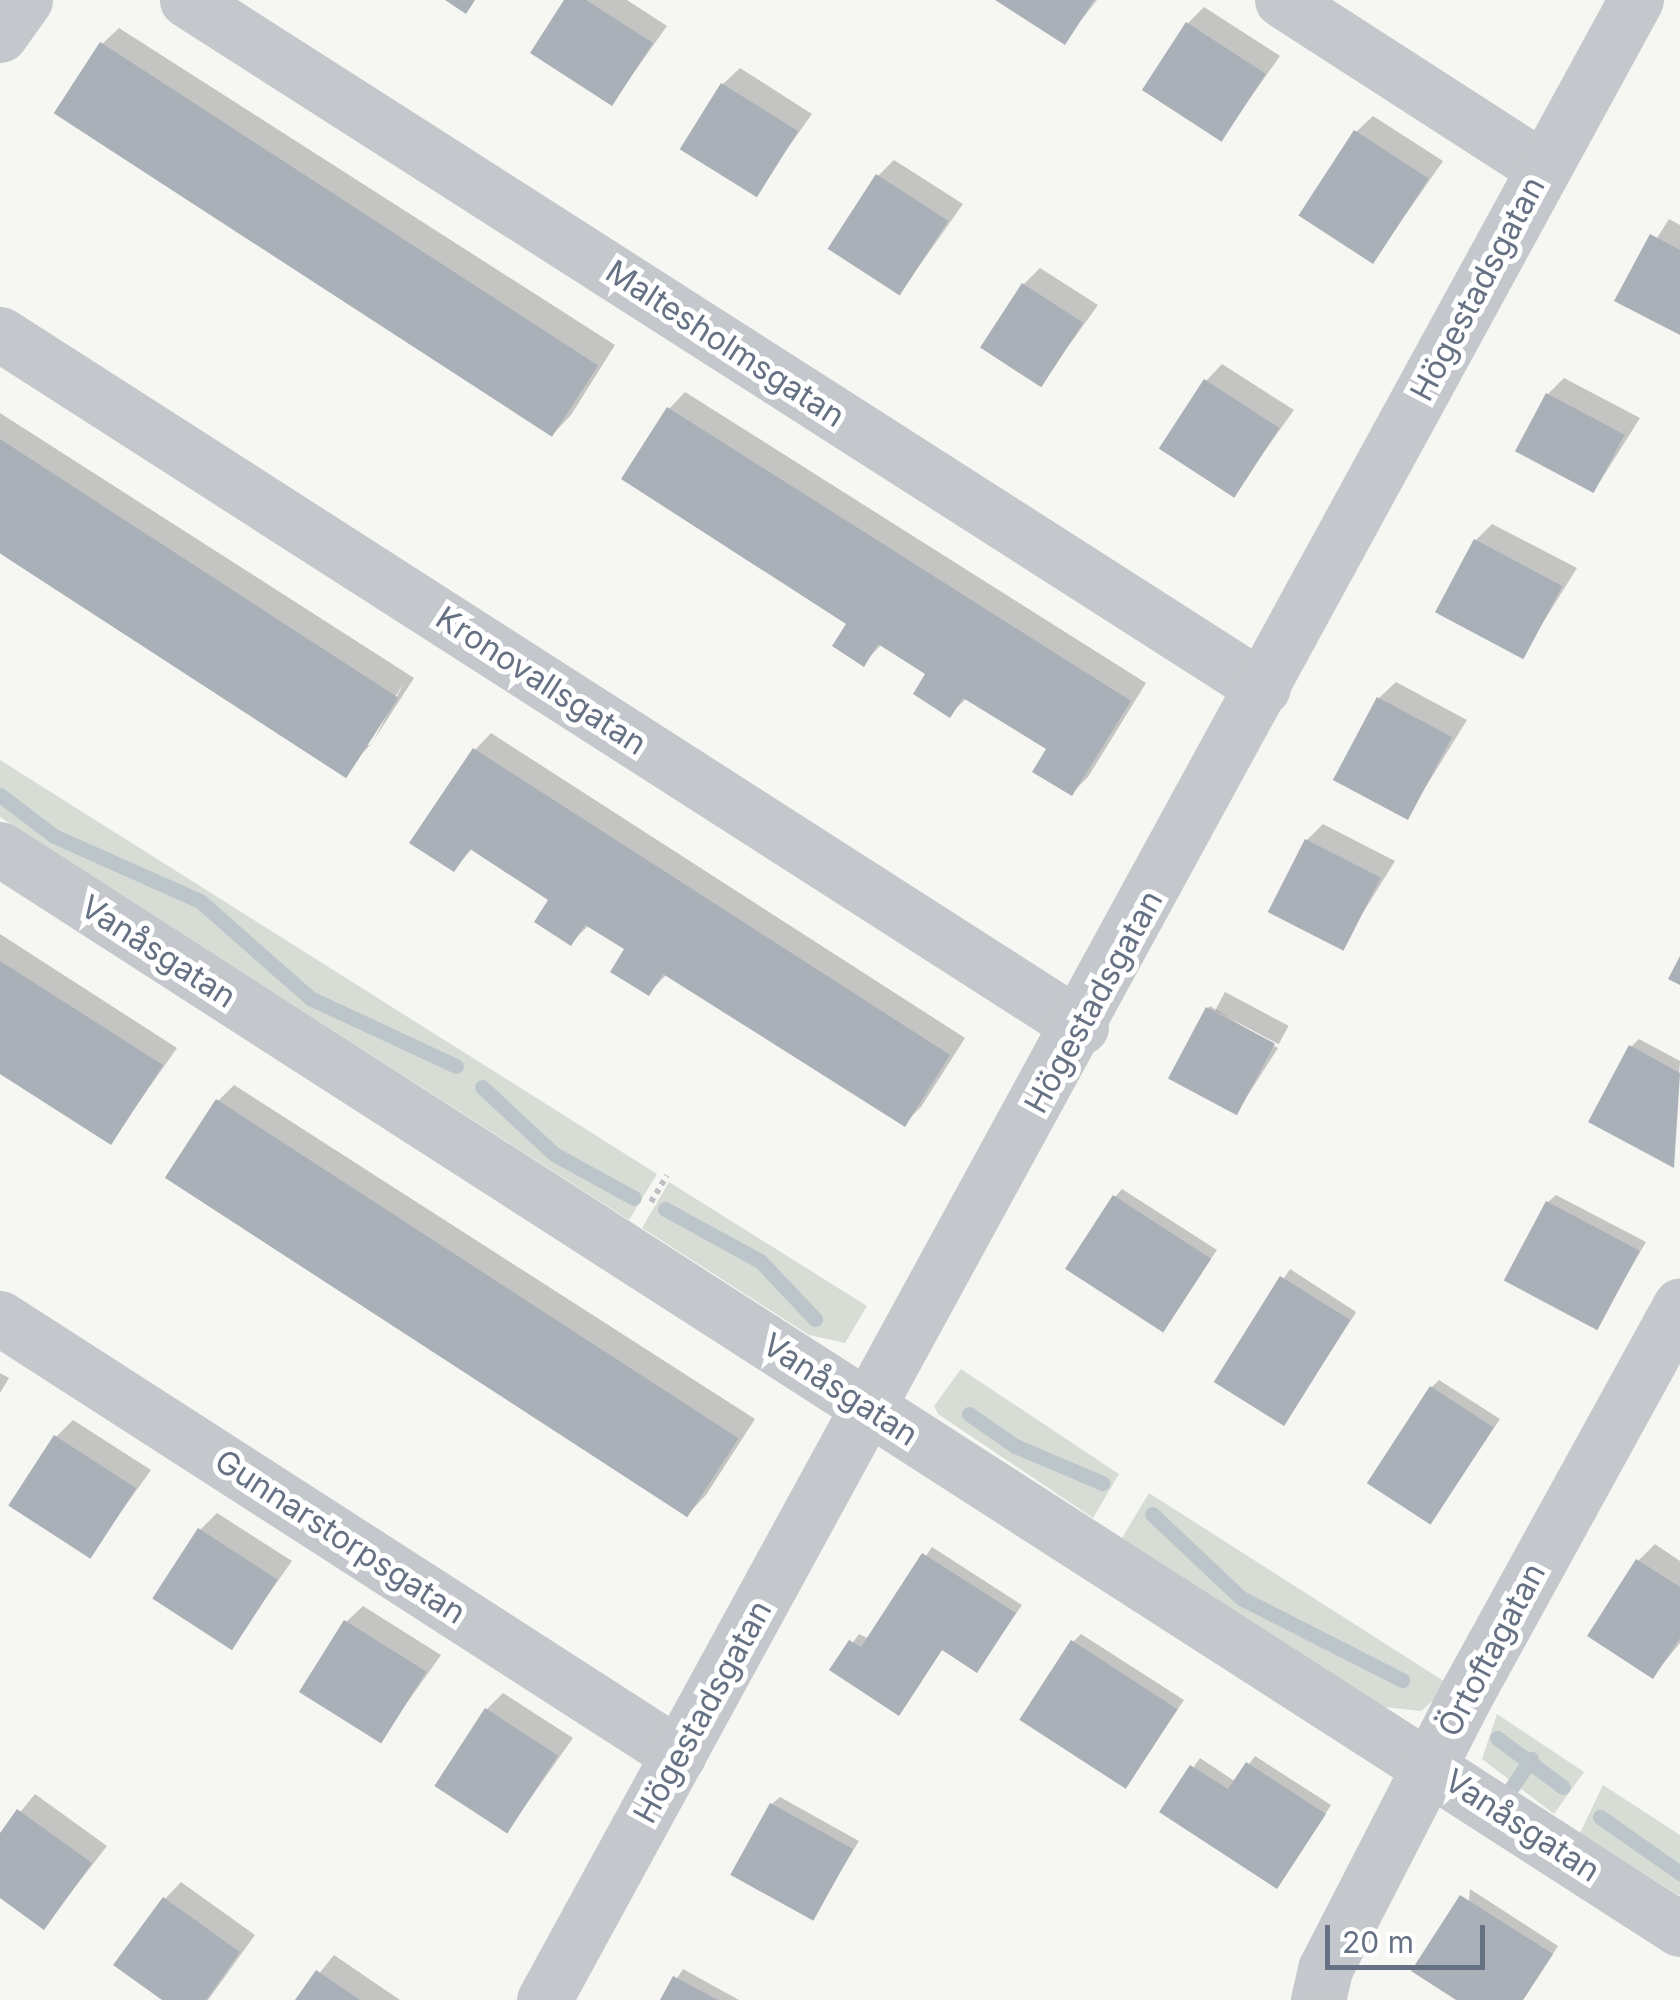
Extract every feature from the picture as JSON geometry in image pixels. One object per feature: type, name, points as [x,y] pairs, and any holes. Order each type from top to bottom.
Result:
[{"type":"street","points":[[0,35],[25,0]]},
{"type":"street","name":"Maltesholmsgatan","points":[[187,0],[1263,688]]},
{"type":"street","points":[[1282,0],[1544,168]]},
{"type":"street","name":"Högestadsgatan","points":[[544,2000],[1082,1028],[1636,0]]},
{"type":"street","name":"Kronovallsgatan","points":[[0,334],[1082,1028]]},
{"type":"street","name":"Vanåsgatan","points":[[0,850],[1680,1929]]},
{"type":"street","name":"Örtoftagatan","points":[[1318,2000],[1325,1969],[1430,1767],[1680,1306]]},
{"type":"street","name":"Gunnarstorpsgatan","points":[[0,1318],[679,1755]]},
{"type":"shaded area","points":[[0,760],[657,1174],[629,1220],[0,817]]},
{"type":"shaded area","points":[[669,1182],[867,1306],[845,1343],[809,1335],[642,1228]]},
{"type":"shaded area","points":[[961,1369],[1119,1474],[1093,1518],[938,1414],[934,1406]]},
{"type":"shaded area","points":[[1149,1493],[1450,1685],[1421,1711],[1384,1707],[1122,1538]]},
{"type":"shaded area","points":[[1497,1714],[1584,1772],[1554,1814],[1482,1759]]},
{"type":"shaded area","points":[[1603,1785],[1680,1835],[1680,1896],[1580,1833]]},
{"type":"building","points":[[445,0],[475,0],[466,14]]},
{"type":"building","points":[[564,0],[586,0],[653,43],[612,106],[530,53]]},
{"type":"building","points":[[995,0],[1094,0],[1065,45]]},
{"type":"building","points":[[1186,22],[1266,74],[1222,142],[1142,90]]},
{"type":"building","points":[[100,42],[598,366],[552,437],[54,113]]},
{"type":"building","points":[[721,83],[798,131],[757,197],[680,149]]},
{"type":"building","points":[[1354,130],[1429,178],[1373,264],[1298,216]]},
{"type":"building","points":[[876,174],[948,221],[900,295],[828,249]]},
{"type":"building","points":[[1650,234],[1680,250],[1680,335],[1614,301]]},
{"type":"building","points":[[1022,283],[1083,323],[1041,387],[980,348]]},
{"type":"building","points":[[1204,379],[1279,428],[1234,498],[1159,449]]},
{"type":"building","points":[[1546,393],[1625,435],[1594,493],[1515,451]]},
{"type":"building","points":[[667,407],[1131,701],[1072,796],[1032,772],[1046,749],[963,698],[950,718],[913,694],[925,674],[878,644],[864,667],[832,646],[846,624],[621,479]]},
{"type":"building","points":[[0,439],[398,698],[346,778],[0,553]]},
{"type":"building","points":[[1474,539],[1562,586],[1523,659],[1435,612]]},
{"type":"building","points":[[1377,697],[1452,737],[1408,820],[1333,780]]},
{"type":"building","points":[[473,748],[950,1055],[905,1127],[663,974],[649,996],[610,972],[624,949],[585,925],[571,946],[534,922],[548,900],[470,849],[454,872],[409,843]]},
{"type":"building","points":[[1305,839],[1381,878],[1344,951],[1268,912]]},
{"type":"building","points":[[1680,956],[1680,985],[1668,979]]},
{"type":"building","points":[[0,961],[163,1065],[111,1145],[0,1074]]},
{"type":"building","points":[[1206,1007],[1275,1044],[1237,1115],[1168,1079]]},
{"type":"building","points":[[1629,1045],[1680,1073],[1674,1168],[1588,1122]]},
{"type":"building","points":[[216,1099],[738,1438],[687,1517],[165,1178]]},
{"type":"building","points":[[1113,1195],[1211,1259],[1163,1333],[1065,1269]]},
{"type":"building","points":[[1546,1201],[1640,1251],[1597,1330],[1504,1280]]},
{"type":"building","points":[[1280,1276],[1350,1320],[1284,1426],[1214,1382]]},
{"type":"building","points":[[1430,1386],[1494,1427],[1431,1525],[1367,1483]]},
{"type":"building","points":[[54,1435],[136,1488],[90,1559],[8,1505]]},
{"type":"building","points":[[198,1528],[278,1580],[232,1650],[152,1598]]},
{"type":"building","points":[[922,1553],[1016,1613],[977,1673],[942,1650],[899,1716],[829,1670],[849,1640],[861,1647]]},
{"type":"building","points":[[1636,1559],[1680,1587],[1680,1638],[1653,1679],[1587,1636]]},
{"type":"building","points":[[344,1620],[426,1671],[381,1743],[299,1692]]},
{"type":"building","points":[[1071,1640],[1178,1709],[1126,1789],[1019,1720]]},
{"type":"building","points":[[485,1708],[558,1755],[507,1833],[434,1786]]},
{"type":"building","points":[[1246,1762],[1326,1814],[1277,1889],[1159,1812],[1190,1765],[1228,1789]]},
{"type":"building","points":[[770,1803],[853,1849],[813,1921],[730,1875]]},
{"type":"building","points":[[17,1809],[92,1863],[44,1930],[0,1898],[0,1833]]},
{"type":"building","points":[[1460,1895],[1553,1954],[1523,2000],[1456,2000],[1411,1971]]},
{"type":"building","points":[[163,1897],[240,1952],[206,2000],[162,2000],[113,1965]]},
{"type":"building","points":[[316,1970],[360,2000],[295,2000]]},
{"type":"building","points":[[673,1976],[718,2000],[660,2000]]},
{"type":"waterway","points":[[0,795],[54,836],[200,901],[310,998],[456,1066]]},
{"type":"waterway","points":[[482,1087],[554,1154],[634,1198]]},
{"type":"waterway","points":[[665,1209],[760,1261],[815,1319]]},
{"type":"waterway","points":[[969,1414],[1015,1446],[1102,1483]]},
{"type":"waterway","points":[[1152,1514],[1241,1598],[1402,1680]]},
{"type":"waterway","points":[[1497,1738],[1563,1787]]},
{"type":"waterway","points":[[1512,1787],[1531,1759]]},
{"type":"waterway","points":[[1600,1817],[1680,1873]]}]
